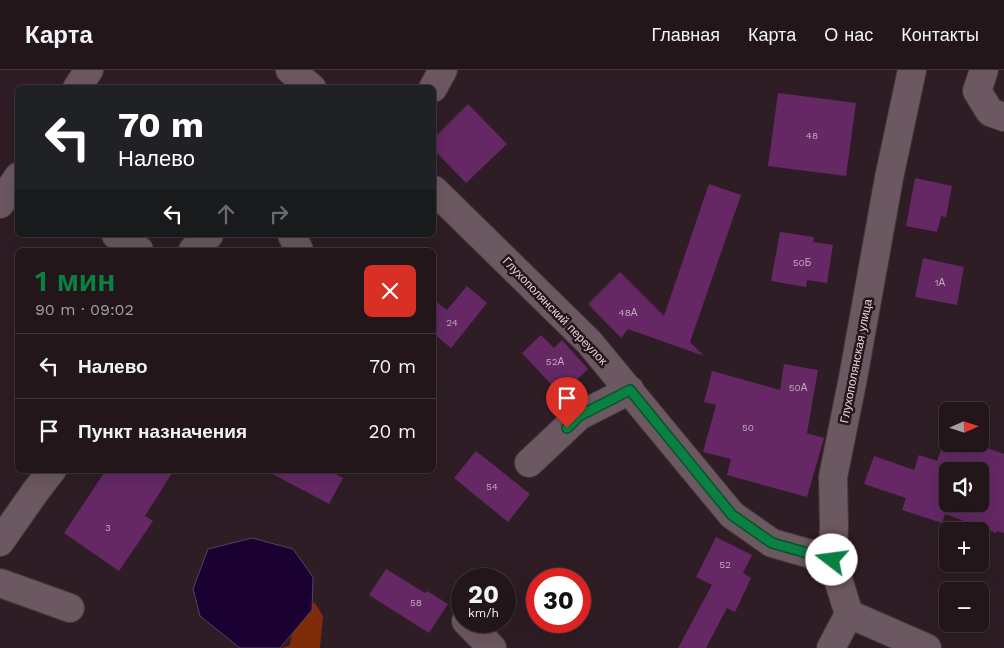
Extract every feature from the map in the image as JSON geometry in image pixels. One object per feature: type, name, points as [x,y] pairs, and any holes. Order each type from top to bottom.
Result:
[{"type":"street","points":[[79,85],[88,70]]},
{"type":"street","points":[[290,70],[308,85]]},
{"type":"street","points":[[435,85],[443,70]]},
{"type":"street","name":"Глухополянская улица","points":[[849,614],[832,560],[834,527],[833,477],[889,178],[912,70]]},
{"type":"street","points":[[984,70],[977,91],[997,114]]},
{"type":"street","points":[[0,204],[15,182]]},
{"type":"street","name":"Глухополянский переулок","points":[[436,192],[589,342],[732,515],[772,543],[832,560]]},
{"type":"street","points":[[119,237],[136,248]]},
{"type":"street","points":[[195,248],[207,237]]},
{"type":"street","points":[[529,463],[579,416],[630,390]]},
{"type":"street","points":[[0,542],[34,492],[50,473]]},
{"type":"street","points":[[0,583],[70,608]]},
{"type":"street","points":[[831,648],[849,614],[927,648]]},
{"type":"street","points":[[478,633],[492,648]]},
{"type":"shaded area","points":[[252,538],[293,549],[313,577],[312,610],[280,648],[240,648],[200,616],[193,589],[208,549]]},
{"type":"shaded area","points":[[315,603],[323,616],[320,648],[282,648],[290,645],[296,607]]},
{"type":"building","points":[[778,93],[856,103],[846,176],[768,166]]},
{"type":"building","points":[[468,104],[507,144],[466,183],[436,152],[436,136]]},
{"type":"building","points":[[915,178],[952,186],[946,217],[941,216],[937,232],[906,226]]},
{"type":"building","points":[[709,184],[741,195],[690,342],[704,356],[628,329],[621,338],[588,304],[620,272],[664,316]]},
{"type":"building","points":[[780,232],[814,237],[813,242],[833,245],[827,283],[807,280],[806,287],[771,281]]},
{"type":"building","points":[[923,258],[964,267],[957,305],[915,297]]},
{"type":"building","points":[[467,286],[487,303],[451,348],[436,336],[436,302],[447,310]]},
{"type":"building","points":[[541,335],[554,348],[562,340],[588,369],[561,395],[522,353]]},
{"type":"building","points":[[784,364],[818,370],[807,433],[824,438],[807,497],[727,475],[731,459],[703,452],[716,405],[704,402],[712,371],[780,390]]},
{"type":"building","points":[[989,448],[1004,454],[1004,533],[989,530],[989,522],[966,522],[945,514],[942,522],[939,522],[902,510],[906,498],[864,484],[874,456],[914,470],[919,455],[937,461],[940,452],[989,452]]},
{"type":"building","points":[[476,451],[530,494],[508,522],[454,478]]},
{"type":"building","points":[[104,473],[172,473],[145,516],[153,521],[119,571],[64,533]]},
{"type":"building","points":[[271,473],[334,473],[343,478],[329,504]]},
{"type":"building","points":[[716,537],[752,555],[743,573],[751,578],[735,612],[727,608],[706,648],[678,648],[712,585],[696,577]]},
{"type":"building","points":[[386,569],[425,593],[427,591],[448,604],[429,633],[369,595]]},
{"type":"route","points":[[567,428],[579,416],[630,390],[732,515],[772,543],[832,560]]}]
